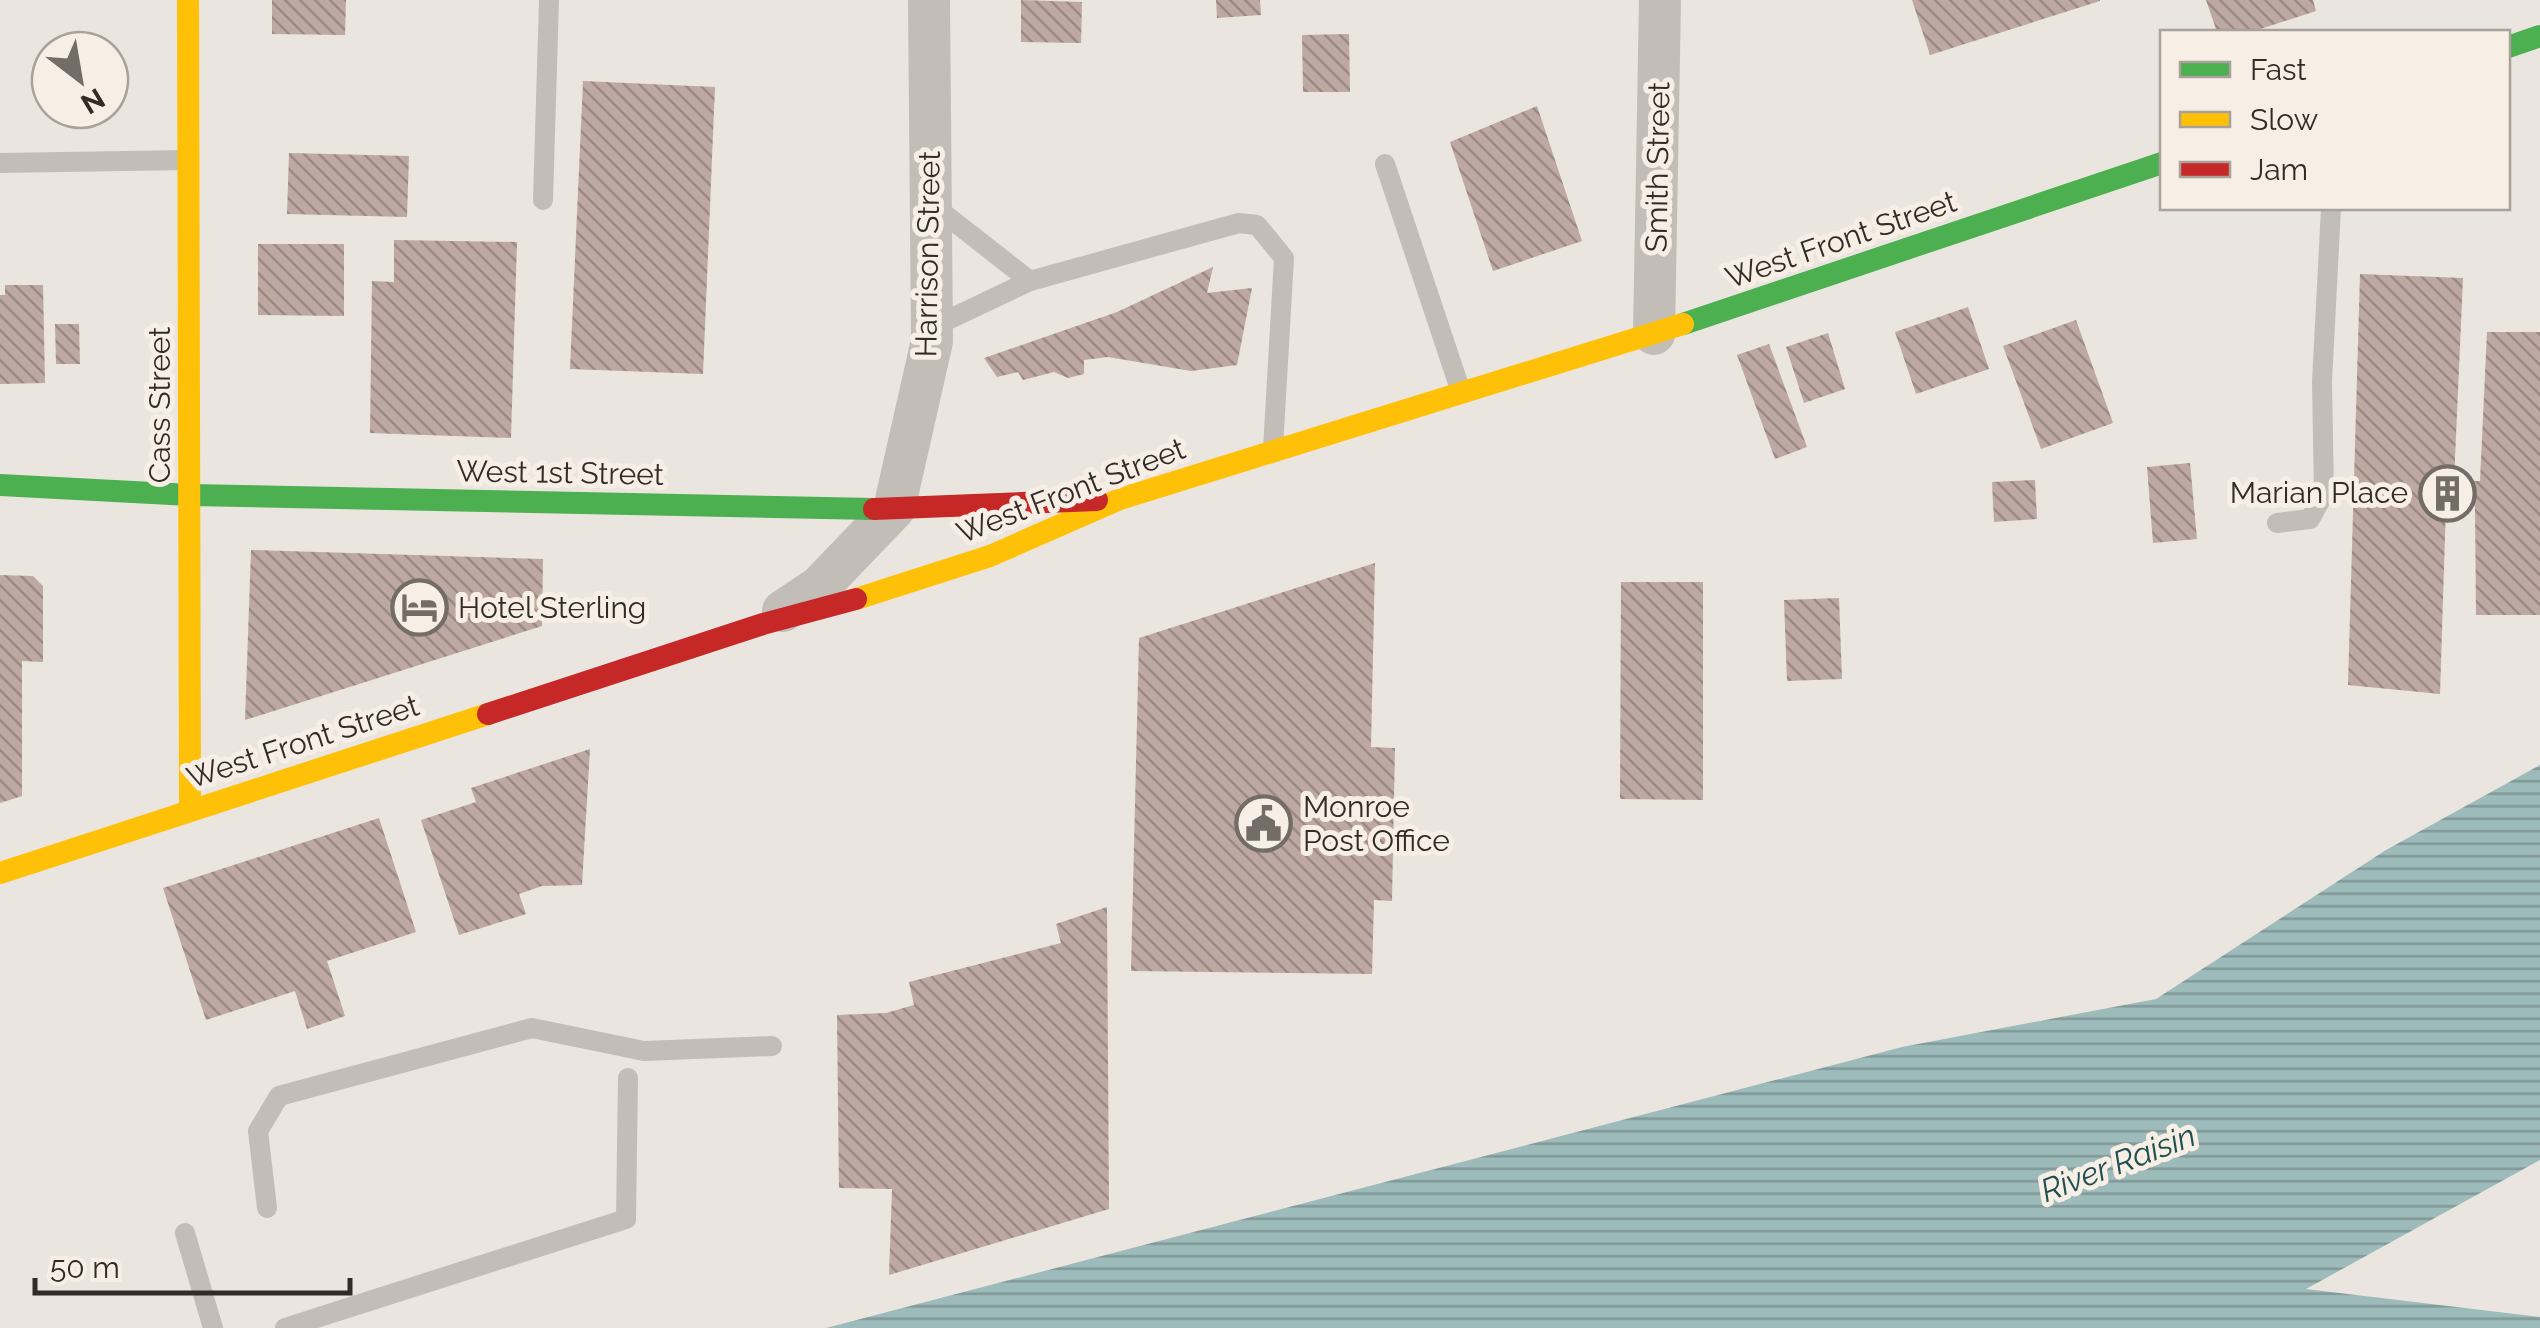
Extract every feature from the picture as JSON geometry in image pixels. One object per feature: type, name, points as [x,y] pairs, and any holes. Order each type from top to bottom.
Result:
[{"type":"street","name":"Cass Street","points":[[188,0],[190,810]]},
{"type":"street","name":"Harrison Street","points":[[894,509],[932,327],[929,0]]},
{"type":"street","name":"Smith Street","points":[[1654,334],[1660,0]]},
{"type":"street","points":[[2510,46],[2540,36]]},
{"type":"street","name":"West Front Street","points":[[0,873],[763,624],[864,599],[1048,535],[1120,499],[1654,334],[2160,165]]},
{"type":"street","name":"West 1st Street","points":[[0,485],[190,495],[894,509],[1120,499]]},
{"type":"street","points":[[763,624],[819,587],[894,509]]},
{"type":"lane","points":[[543,200],[550,0]]},
{"type":"lane","points":[[0,163],[189,160]]},
{"type":"lane","points":[[1385,164],[1462,394]]},
{"type":"lane","points":[[931,202],[1030,281]]},
{"type":"lane","points":[[2277,523],[2310,519],[2324,494],[2322,382],[2331,210]]},
{"type":"lane","points":[[932,327],[1030,281],[1239,223],[1257,225],[1284,258],[1272,451]]},
{"type":"lane","points":[[268,1208],[258,1131],[279,1096],[532,1028],[644,1050],[772,1046]]},
{"type":"lane","points":[[286,1328],[626,1219],[628,1078]]},
{"type":"lane","points":[[185,1233],[212,1328]]},
{"type":"water","name":"River Raisin","points":[[2540,765],[2540,1160],[2306,1289],[2540,1317],[2540,1328],[826,1328],[1902,1047],[2156,999],[2386,850]]},
{"type":"building","points":[[272,0],[346,0],[345,35],[272,34]]},
{"type":"building","points":[[1021,0],[1082,2],[1081,43],[1021,42]]},
{"type":"building","points":[[1216,0],[1260,0],[1261,15],[1217,18]]},
{"type":"building","points":[[1912,0],[2100,0],[2100,1],[1930,55]]},
{"type":"building","points":[[2206,0],[2313,0],[2316,11],[2257,30],[2216,30]]},
{"type":"building","points":[[1349,34],[1350,92],[1303,92],[1302,35]]},
{"type":"building","points":[[583,81],[715,87],[703,374],[570,369]]},
{"type":"building","points":[[1537,106],[1582,241],[1493,271],[1450,142]]},
{"type":"building","points":[[289,153],[409,156],[407,217],[287,214]]},
{"type":"building","points":[[394,240],[517,242],[511,438],[370,433],[372,281],[394,282]]},
{"type":"building","points":[[258,244],[344,244],[344,316],[258,315]]},
{"type":"building","points":[[1213,267],[1207,293],[1252,288],[1237,365],[1191,371],[1108,357],[1084,360],[1084,374],[1068,378],[1054,372],[1023,380],[1018,372],[997,377],[984,358],[1117,312]]},
{"type":"building","name":"Marian Place","points":[[2360,274],[2463,278],[2454,481],[2480,481],[2487,332],[2540,332],[2540,615],[2476,615],[2475,506],[2446,505],[2440,694],[2348,685]]},
{"type":"building","points":[[5,285],[43,285],[45,383],[0,384],[0,295],[5,295]]},
{"type":"building","points":[[1968,307],[1989,369],[1916,394],[1895,332]]},
{"type":"building","points":[[2076,320],[2113,423],[2041,449],[2003,346]]},
{"type":"building","points":[[55,324],[79,324],[80,364],[56,364]]},
{"type":"building","points":[[1828,333],[1845,389],[1804,403],[1786,347]]},
{"type":"building","points":[[1769,344],[1807,447],[1775,459],[1737,355]]},
{"type":"building","points":[[2190,463],[2197,539],[2153,543],[2147,467]]},
{"type":"building","points":[[2035,480],[2037,519],[1994,522],[1992,482]]},
{"type":"building","points":[[251,550],[543,559],[542,626],[245,720]]},
{"type":"building","name":"Monroe Post Office","points":[[1375,563],[1371,747],[1395,748],[1392,901],[1374,900],[1372,974],[1131,971],[1139,638]]},
{"type":"building","points":[[0,575],[33,576],[43,586],[43,662],[22,661],[22,796],[0,803]]},
{"type":"building","points":[[1621,582],[1703,582],[1703,800],[1620,799]]},
{"type":"building","points":[[1839,598],[1842,679],[1787,681],[1784,600]]},
{"type":"building","points":[[590,749],[582,885],[542,886],[519,894],[526,914],[459,935],[421,820],[476,802],[471,788]]},
{"type":"building","points":[[379,818],[416,932],[327,961],[345,1016],[307,1029],[295,991],[206,1020],[163,888]]},
{"type":"building","points":[[1107,907],[1109,1209],[889,1275],[892,1189],[839,1188],[837,1015],[886,1013],[914,1005],[909,982],[1061,943],[1056,924]]},
{"type":"traffic: fast","points":[[2510,46],[2540,36]]},
{"type":"traffic: fast","points":[[1683,324],[2160,164]]},
{"type":"traffic: fast","points":[[0,485],[190,495],[874,509]]},
{"type":"traffic: slow","points":[[188,0],[190,810]]},
{"type":"traffic: slow","points":[[856,599],[990,556],[1120,499],[1683,324]]},
{"type":"traffic: slow","points":[[0,873],[488,714]]},
{"type":"traffic: jam","points":[[874,509],[1097,500]]},
{"type":"traffic: jam","points":[[488,714],[763,624],[856,599]]},
{"type":"place","name":"Marian Place","points":[[2447,493]]},
{"type":"place","name":"Hotel Sterling","points":[[419,608]]},
{"type":"place","name":"Monroe Post Office","points":[[1264,824]]}]
